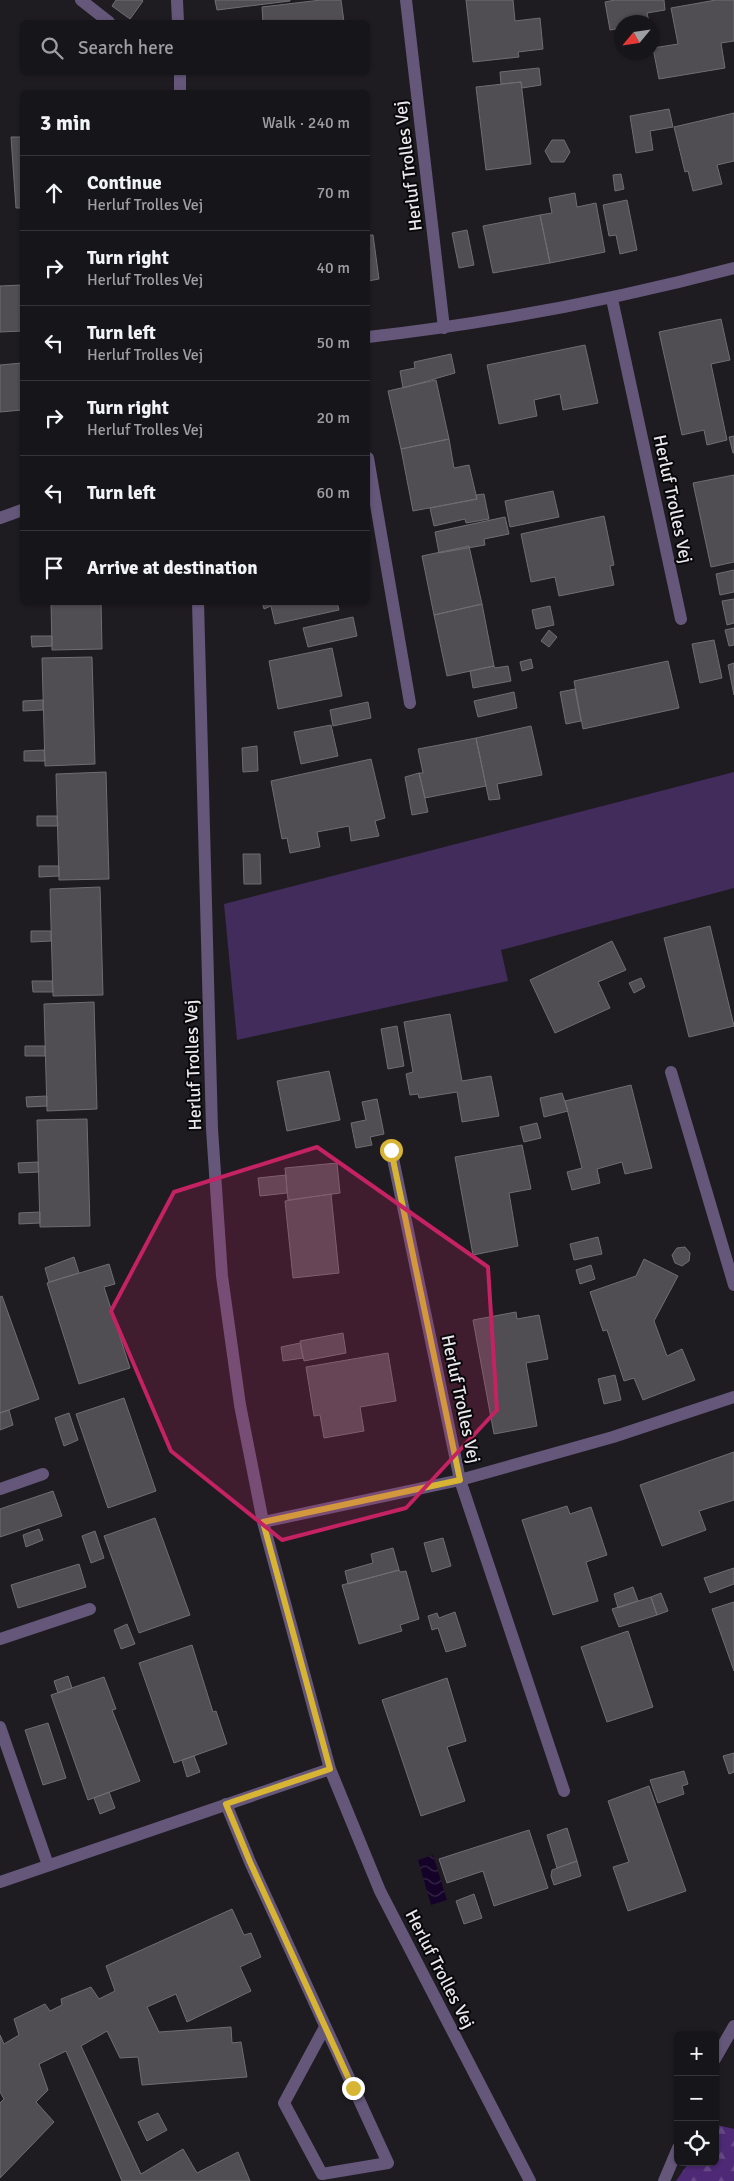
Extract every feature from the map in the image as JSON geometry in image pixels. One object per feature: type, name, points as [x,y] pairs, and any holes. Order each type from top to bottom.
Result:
[{"type":"street","points":[[81,0],[106,20]]},
{"type":"street","points":[[176,0],[178,20]]},
{"type":"street","name":"Herluf Trolles Vej","points":[[406,0],[444,328]]},
{"type":"street","points":[[179,75],[180,90]]},
{"type":"street","points":[[370,337],[444,328],[612,299],[734,268]]},
{"type":"street","name":"Herluf Trolles Vej","points":[[612,299],[681,619]]},
{"type":"street","points":[[370,470],[410,703]]},
{"type":"street","points":[[0,518],[20,511]]},
{"type":"street","name":"Herluf Trolles Vej","points":[[198,605],[212,1129],[222,1276],[240,1405],[263,1522],[330,1769],[380,1891],[530,2181]]},
{"type":"street","points":[[671,1072],[734,1285]]},
{"type":"street","name":"Herluf Trolles Vej","points":[[391,1150],[460,1480],[564,1791]]},
{"type":"street","name":"Herluf Trolles Vej","points":[[263,1522],[460,1480],[613,1437],[734,1397]]},
{"type":"street","points":[[0,1488],[43,1474]]},
{"type":"street","points":[[0,1640],[90,1609]]},
{"type":"street","points":[[0,1727],[48,1865]]},
{"type":"street","points":[[0,1882],[330,1769]]},
{"type":"street","points":[[226,1804],[250,1862],[388,2163],[322,2174],[284,2103],[325,2026]]},
{"type":"street","points":[[719,2052],[734,2026]]},
{"type":"street","points":[[664,2181],[674,2157]]},
{"type":"highlighted area","points":[[317,1147],[488,1267],[497,1410],[406,1508],[282,1540],[171,1451],[111,1311],[174,1192]]},
{"type":"green space","points":[[719,2125],[734,2129],[734,2181],[676,2181],[686,2166],[719,2166]]},
{"type":"shaded area","points":[[734,772],[734,888],[501,950],[508,981],[237,1040],[224,904]]},
{"type":"water","points":[[433,1855],[447,1900],[431,1905],[418,1860]]},
{"type":"building","points":[[116,0],[143,1],[130,19],[112,6]]},
{"type":"building","points":[[215,0],[290,0],[290,1],[217,10]]},
{"type":"building","points":[[321,0],[341,0],[344,20],[263,20],[262,7]]},
{"type":"building","points":[[466,0],[513,0],[515,21],[540,18],[543,49],[518,52],[519,57],[473,62]]},
{"type":"building","points":[[615,0],[664,0],[665,10],[647,13],[647,15],[614,15],[614,29],[610,30],[605,2]]},
{"type":"building","points":[[716,0],[734,0],[734,41],[721,43],[725,68],[659,79],[655,60],[659,60],[659,47],[678,44],[671,8]]},
{"type":"building","points":[[539,68],[541,85],[522,88],[521,82],[501,84],[500,72]]},
{"type":"building","points":[[521,82],[531,164],[486,170],[476,87]]},
{"type":"building","points":[[669,109],[673,127],[650,131],[653,150],[636,153],[630,116]]},
{"type":"building","points":[[734,113],[734,161],[717,165],[722,184],[693,191],[688,171],[685,172],[674,127]]},
{"type":"building","points":[[11,137],[20,137],[20,208],[16,208]]},
{"type":"building","points":[[552,140],[564,140],[570,152],[564,162],[551,162],[545,151]]},
{"type":"building","points":[[621,174],[624,189],[615,191],[613,175]]},
{"type":"building","points":[[575,193],[577,207],[596,203],[605,252],[550,263],[540,215],[552,213],[549,198]]},
{"type":"building","points":[[627,200],[637,250],[620,254],[616,235],[609,236],[603,205]]},
{"type":"building","points":[[540,215],[550,263],[493,273],[483,226]]},
{"type":"building","points":[[467,230],[474,265],[459,268],[452,233]]},
{"type":"building","points":[[370,235],[373,235],[379,279],[370,281]]},
{"type":"building","points":[[20,285],[20,331],[0,332],[0,286]]},
{"type":"building","points":[[721,319],[730,360],[711,364],[727,440],[707,445],[704,430],[682,435],[659,332]]},
{"type":"building","points":[[585,345],[598,403],[563,410],[560,394],[534,400],[537,416],[499,424],[487,365]]},
{"type":"building","points":[[451,354],[455,373],[403,388],[400,371],[415,368],[414,362]]},
{"type":"building","points":[[20,363],[20,410],[0,412],[0,365]]},
{"type":"building","points":[[436,380],[449,439],[401,449],[388,391]]},
{"type":"building","points":[[734,436],[734,453],[733,453],[729,437]]},
{"type":"building","points":[[449,439],[454,468],[469,465],[477,499],[413,511],[401,449]]},
{"type":"building","points":[[734,475],[734,562],[711,567],[693,483]]},
{"type":"building","points":[[553,491],[559,517],[510,527],[505,501]]},
{"type":"building","points":[[484,494],[489,519],[466,523],[465,519],[434,526],[430,508],[477,499],[476,495]]},
{"type":"building","points":[[604,516],[614,565],[610,566],[614,585],[559,596],[555,577],[531,582],[521,534]]},
{"type":"building","points":[[505,517],[509,534],[484,539],[485,545],[439,553],[435,532]]},
{"type":"building","points":[[469,546],[482,604],[434,615],[422,556]]},
{"type":"building","points":[[734,570],[734,592],[720,595],[716,574]]},
{"type":"building","points":[[734,599],[734,623],[727,625],[722,601]]},
{"type":"building","points":[[482,604],[494,666],[447,676],[434,615]]},
{"type":"building","points":[[51,605],[101,605],[102,649],[52,650]]},
{"type":"building","points":[[263,605],[338,605],[339,610],[275,624],[271,606],[264,609]]},
{"type":"building","points":[[550,606],[554,625],[536,629],[532,610]]},
{"type":"building","points":[[353,617],[357,636],[308,647],[303,628]]},
{"type":"building","points":[[734,628],[734,645],[729,646],[725,630]]},
{"type":"building","points":[[549,630],[557,637],[549,647],[541,641]]},
{"type":"building","points":[[31,636],[52,636],[52,646],[32,647]]},
{"type":"building","points":[[714,640],[722,678],[700,683],[692,644]]},
{"type":"building","points":[[332,648],[342,696],[278,709],[269,661]]},
{"type":"building","points":[[92,657],[95,764],[45,766],[42,658]]},
{"type":"building","points":[[531,659],[533,668],[522,671],[520,662]]},
{"type":"building","points":[[668,661],[679,708],[583,729],[574,681]]},
{"type":"building","points":[[734,663],[734,695],[728,665]]},
{"type":"building","points":[[494,666],[495,668],[508,666],[511,681],[473,688],[470,671]]},
{"type":"building","points":[[575,689],[581,721],[566,724],[560,692]]},
{"type":"building","points":[[514,692],[517,708],[478,717],[474,701]]},
{"type":"building","points":[[43,700],[43,710],[23,711],[23,701]]},
{"type":"building","points":[[368,702],[371,718],[333,726],[330,710]]},
{"type":"building","points":[[331,725],[338,756],[301,764],[294,732]]},
{"type":"building","points":[[531,726],[542,775],[497,784],[500,799],[489,800],[476,738]]},
{"type":"building","points":[[476,738],[486,786],[425,798],[419,773],[423,773],[418,749]]},
{"type":"building","points":[[257,746],[258,771],[243,772],[242,748]]},
{"type":"building","points":[[44,750],[45,761],[24,761],[24,751]]},
{"type":"building","points":[[371,759],[385,818],[375,821],[379,836],[351,841],[349,826],[317,832],[320,847],[290,853],[287,838],[282,839],[271,781]]},
{"type":"building","points":[[106,772],[109,879],[59,880],[56,774]]},
{"type":"building","points":[[419,773],[428,812],[412,815],[405,777]]},
{"type":"building","points":[[37,816],[57,816],[58,826],[37,826]]},
{"type":"building","points":[[243,854],[260,854],[261,884],[244,884]]},
{"type":"building","points":[[39,866],[59,866],[59,876],[39,877]]},
{"type":"building","points":[[100,887],[103,995],[53,996],[50,889]]},
{"type":"building","points":[[710,926],[734,1026],[689,1037],[664,938]]},
{"type":"building","points":[[31,931],[51,931],[51,941],[31,942]]},
{"type":"building","points":[[612,941],[626,970],[598,982],[610,1008],[555,1033],[530,980]]},
{"type":"building","points":[[641,978],[645,987],[634,993],[629,983]]},
{"type":"building","points":[[32,981],[52,981],[53,992],[33,992]]},
{"type":"building","points":[[94,1002],[97,1109],[47,1111],[44,1004]]},
{"type":"building","points":[[450,1014],[462,1081],[491,1076],[499,1116],[462,1122],[457,1092],[419,1098],[418,1094],[410,1095],[406,1074],[413,1072],[404,1022]]},
{"type":"building","points":[[397,1026],[404,1066],[388,1069],[381,1029]]},
{"type":"building","points":[[25,1046],[45,1046],[45,1056],[25,1056]]},
{"type":"building","points":[[329,1071],[340,1120],[287,1131],[277,1081]]},
{"type":"building","points":[[631,1085],[652,1168],[625,1174],[622,1162],[597,1169],[600,1183],[572,1190],[567,1172],[582,1168],[565,1101]]},
{"type":"building","points":[[562,1093],[568,1111],[544,1117],[540,1098]]},
{"type":"building","points":[[47,1096],[47,1106],[27,1107],[26,1097]]},
{"type":"building","points":[[377,1099],[384,1134],[370,1137],[372,1145],[356,1148],[351,1123],[366,1120],[362,1102]]},
{"type":"building","points":[[87,1119],[90,1226],[40,1227],[37,1120]]},
{"type":"building","points":[[537,1123],[541,1138],[524,1142],[520,1127]]},
{"type":"building","points":[[522,1145],[531,1189],[509,1193],[518,1246],[473,1255],[455,1157]]},
{"type":"building","points":[[38,1162],[39,1172],[19,1173],[18,1163]]},
{"type":"building","points":[[337,1163],[340,1193],[288,1200],[285,1168]]},
{"type":"building","points":[[286,1175],[287,1193],[260,1196],[258,1178]]},
{"type":"building","points":[[331,1194],[339,1273],[293,1278],[285,1201]]},
{"type":"building","points":[[40,1212],[40,1223],[19,1224],[19,1213]]},
{"type":"building","points":[[598,1237],[602,1254],[574,1260],[570,1244]]},
{"type":"building","points":[[685,1247],[690,1253],[689,1261],[682,1266],[675,1263],[672,1255],[677,1248]]},
{"type":"building","points":[[74,1257],[79,1273],[49,1282],[45,1268]]},
{"type":"building","points":[[644,1259],[678,1276],[654,1321],[667,1356],[682,1349],[695,1380],[643,1400],[634,1378],[624,1381],[607,1330],[603,1331],[590,1292],[636,1276]]},
{"type":"building","points":[[109,1264],[115,1284],[104,1287],[130,1368],[79,1384],[47,1283]]},
{"type":"building","points":[[591,1265],[595,1279],[580,1284],[576,1270]]},
{"type":"building","points":[[2,1296],[39,1399],[0,1413],[0,1297]]},
{"type":"building","points":[[516,1312],[517,1319],[539,1315],[548,1359],[526,1363],[537,1426],[494,1434],[473,1320]]},
{"type":"building","points":[[343,1333],[346,1353],[304,1361],[300,1341]]},
{"type":"building","points":[[300,1343],[303,1358],[283,1361],[281,1347]]},
{"type":"building","points":[[388,1353],[396,1401],[360,1407],[364,1431],[324,1438],[320,1415],[314,1416],[306,1367]]},
{"type":"building","points":[[615,1375],[621,1400],[604,1404],[598,1379]]},
{"type":"building","points":[[124,1398],[156,1491],[108,1508],[76,1414]]},
{"type":"building","points":[[9,1410],[13,1425],[0,1430],[0,1413]]},
{"type":"building","points":[[69,1413],[78,1440],[64,1446],[55,1418]]},
{"type":"building","points":[[734,1452],[734,1500],[699,1511],[706,1530],[662,1546],[640,1485]]},
{"type":"building","points":[[53,1491],[62,1516],[0,1537],[0,1509]]},
{"type":"building","points":[[567,1506],[570,1514],[591,1507],[607,1555],[586,1562],[598,1601],[553,1615],[522,1520]]},
{"type":"building","points":[[155,1518],[190,1615],[139,1633],[104,1536]]},
{"type":"building","points":[[39,1529],[43,1540],[26,1547],[23,1535]]},
{"type":"building","points":[[95,1531],[104,1558],[91,1563],[82,1536]]},
{"type":"building","points":[[443,1538],[451,1566],[432,1572],[424,1543]]},
{"type":"building","points":[[393,1548],[399,1570],[348,1584],[345,1571],[373,1563],[371,1554]]},
{"type":"building","points":[[79,1564],[86,1587],[18,1608],[11,1585]]},
{"type":"building","points":[[734,1568],[734,1584],[710,1593],[704,1578]]},
{"type":"building","points":[[399,1570],[400,1572],[406,1571],[419,1619],[400,1625],[402,1631],[359,1644],[342,1585]]},
{"type":"building","points":[[633,1587],[638,1601],[618,1608],[614,1594]]},
{"type":"building","points":[[661,1593],[668,1611],[657,1615],[651,1597]]},
{"type":"building","points":[[651,1597],[657,1615],[619,1627],[612,1609]]},
{"type":"building","points":[[734,1602],[734,1671],[712,1609]]},
{"type":"building","points":[[455,1612],[466,1646],[446,1652],[438,1628],[432,1630],[428,1616],[437,1613],[439,1618]]},
{"type":"building","points":[[127,1624],[135,1644],[121,1649],[114,1630]]},
{"type":"building","points":[[628,1631],[653,1707],[607,1722],[581,1647]]},
{"type":"building","points":[[192,1645],[213,1712],[216,1711],[227,1744],[174,1763],[139,1663]]},
{"type":"building","points":[[68,1676],[72,1688],[58,1693],[54,1681]]},
{"type":"building","points":[[104,1677],[116,1709],[112,1710],[140,1781],[88,1800],[51,1695]]},
{"type":"building","points":[[447,1678],[466,1741],[447,1747],[465,1801],[421,1816],[382,1700]]},
{"type":"building","points":[[48,1723],[66,1778],[43,1785],[25,1730]]},
{"type":"building","points":[[734,1753],[734,1772],[729,1774],[723,1756]]},
{"type":"building","points":[[194,1756],[200,1772],[187,1777],[182,1760]]},
{"type":"building","points":[[684,1771],[688,1784],[682,1786],[684,1794],[658,1803],[650,1780]]},
{"type":"building","points":[[649,1786],[686,1891],[628,1911],[613,1867],[629,1862],[608,1801]]},
{"type":"building","points":[[109,1792],[115,1808],[100,1814],[94,1798]]},
{"type":"building","points":[[567,1828],[577,1861],[557,1868],[547,1835]]},
{"type":"building","points":[[529,1830],[548,1888],[494,1906],[483,1871],[447,1883],[439,1859]]},
{"type":"building","points":[[577,1861],[581,1876],[554,1885],[551,1876],[552,1870]]},
{"type":"building","points":[[474,1894],[482,1918],[464,1924],[456,1901]]},
{"type":"building","points":[[232,1909],[244,1935],[251,1933],[261,1957],[240,1967],[251,1991],[187,2022],[176,1994],[147,2007],[159,2032],[231,2027],[232,2043],[241,2042],[247,2077],[142,2085],[138,2057],[120,2058],[107,2031],[81,2046],[141,2174],[183,2149],[197,2173],[238,2152],[250,2181],[122,2181],[66,2051],[39,2064],[48,2090],[36,2102],[54,2122],[0,2178],[0,2103],[4,2099],[0,2092],[0,2035],[4,2044],[19,2035],[14,2019],[45,2004],[50,2011],[62,2005],[61,1999],[91,1987],[99,1999],[115,1991],[106,1966]]},
{"type":"building","points":[[158,2113],[167,2130],[147,2141],[138,2122]]},
{"type":"route","points":[[353,2088],[250,1862],[226,1804],[330,1769],[263,1522],[362,1503],[460,1480],[391,1150]]}]
